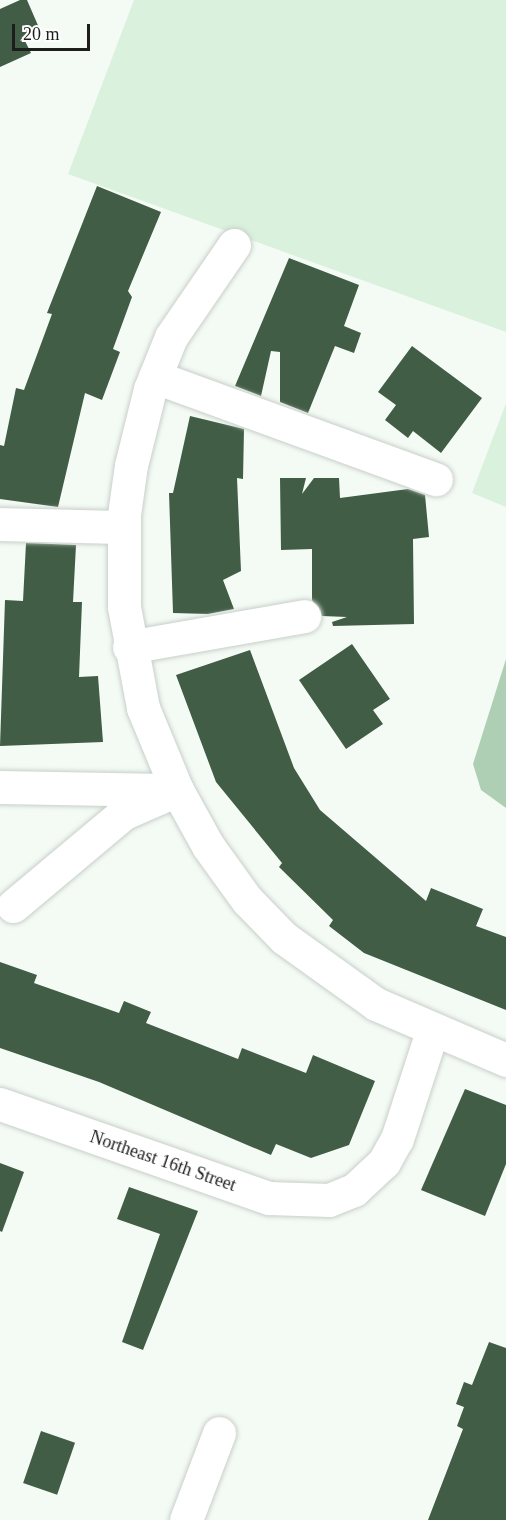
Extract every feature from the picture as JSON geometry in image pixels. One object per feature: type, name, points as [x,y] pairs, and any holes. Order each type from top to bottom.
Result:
[{"type":"street","points":[[234,245],[193,298],[155,377],[131,465],[124,527],[129,647],[143,708],[177,790],[247,900],[284,938],[332,976],[432,1032],[506,1060]]},
{"type":"street","points":[[155,377],[436,479]]},
{"type":"street","points":[[0,524],[124,527]]},
{"type":"street","points":[[129,647],[304,616]]},
{"type":"street","points":[[0,787],[177,790]]},
{"type":"street","points":[[13,906],[124,813],[177,790]]},
{"type":"street","name":"Northeast 16th Street","points":[[0,1104],[270,1198],[329,1200],[354,1190],[384,1162],[397,1139],[432,1032]]},
{"type":"street","points":[[186,1520],[219,1433]]},
{"type":"shaded area","points":[[134,0],[506,0],[506,332],[68,174]]},
{"type":"shaded area","points":[[506,403],[506,507],[472,493]]},
{"type":"shaded area","points":[[506,659],[506,808],[481,790],[473,764]]},
{"type":"building","points":[[20,0],[27,0],[40,30],[23,37],[31,53],[0,67],[0,9]]},
{"type":"building","points":[[97,186],[161,212],[128,291],[132,297],[113,349],[120,352],[102,400],[85,393],[58,507],[0,499],[0,445],[4,446],[16,388],[24,390],[52,314],[47,313]]},
{"type":"building","points":[[289,258],[359,285],[344,326],[361,333],[354,353],[335,346],[308,413],[280,402],[280,352],[271,351],[261,396],[235,386]]},
{"type":"building","points":[[412,346],[482,398],[441,453],[413,431],[408,438],[385,420],[396,405],[378,392]]},
{"type":"building","points":[[190,416],[244,429],[243,479],[237,478],[241,571],[223,580],[234,609],[208,614],[173,613],[169,493],[173,493]]},
{"type":"building","points":[[280,478],[306,478],[302,494],[314,478],[339,478],[340,498],[408,489],[425,495],[429,537],[413,539],[414,624],[333,626],[332,622],[347,617],[322,616],[312,600],[312,549],[281,550]]},
{"type":"building","points":[[26,543],[76,545],[73,602],[82,602],[79,677],[98,676],[103,742],[0,746],[5,600],[23,601]]},
{"type":"building","points":[[352,644],[390,699],[373,710],[383,724],[346,749],[299,680]]},
{"type":"building","points":[[250,650],[294,768],[320,810],[426,901],[431,888],[483,909],[476,926],[506,937],[506,1010],[364,953],[329,926],[333,920],[279,867],[282,863],[216,782],[176,675]]},
{"type":"building","points":[[0,962],[37,975],[34,983],[119,1013],[124,1001],[151,1012],[146,1023],[238,1059],[242,1048],[306,1073],[313,1055],[375,1081],[349,1145],[311,1158],[276,1144],[271,1155],[99,1082],[0,1048]]},
{"type":"building","points":[[465,1089],[506,1105],[506,1164],[485,1216],[421,1190]]},
{"type":"building","points":[[0,1163],[24,1172],[2,1232],[0,1231]]},
{"type":"building","points":[[129,1187],[198,1211],[143,1350],[122,1342],[160,1234],[117,1219]]},
{"type":"building","points":[[489,1342],[506,1348],[506,1520],[428,1520],[463,1429],[457,1426],[464,1407],[456,1404],[464,1382],[472,1385]]},
{"type":"building","points":[[41,1431],[75,1443],[57,1495],[23,1483]]}]
